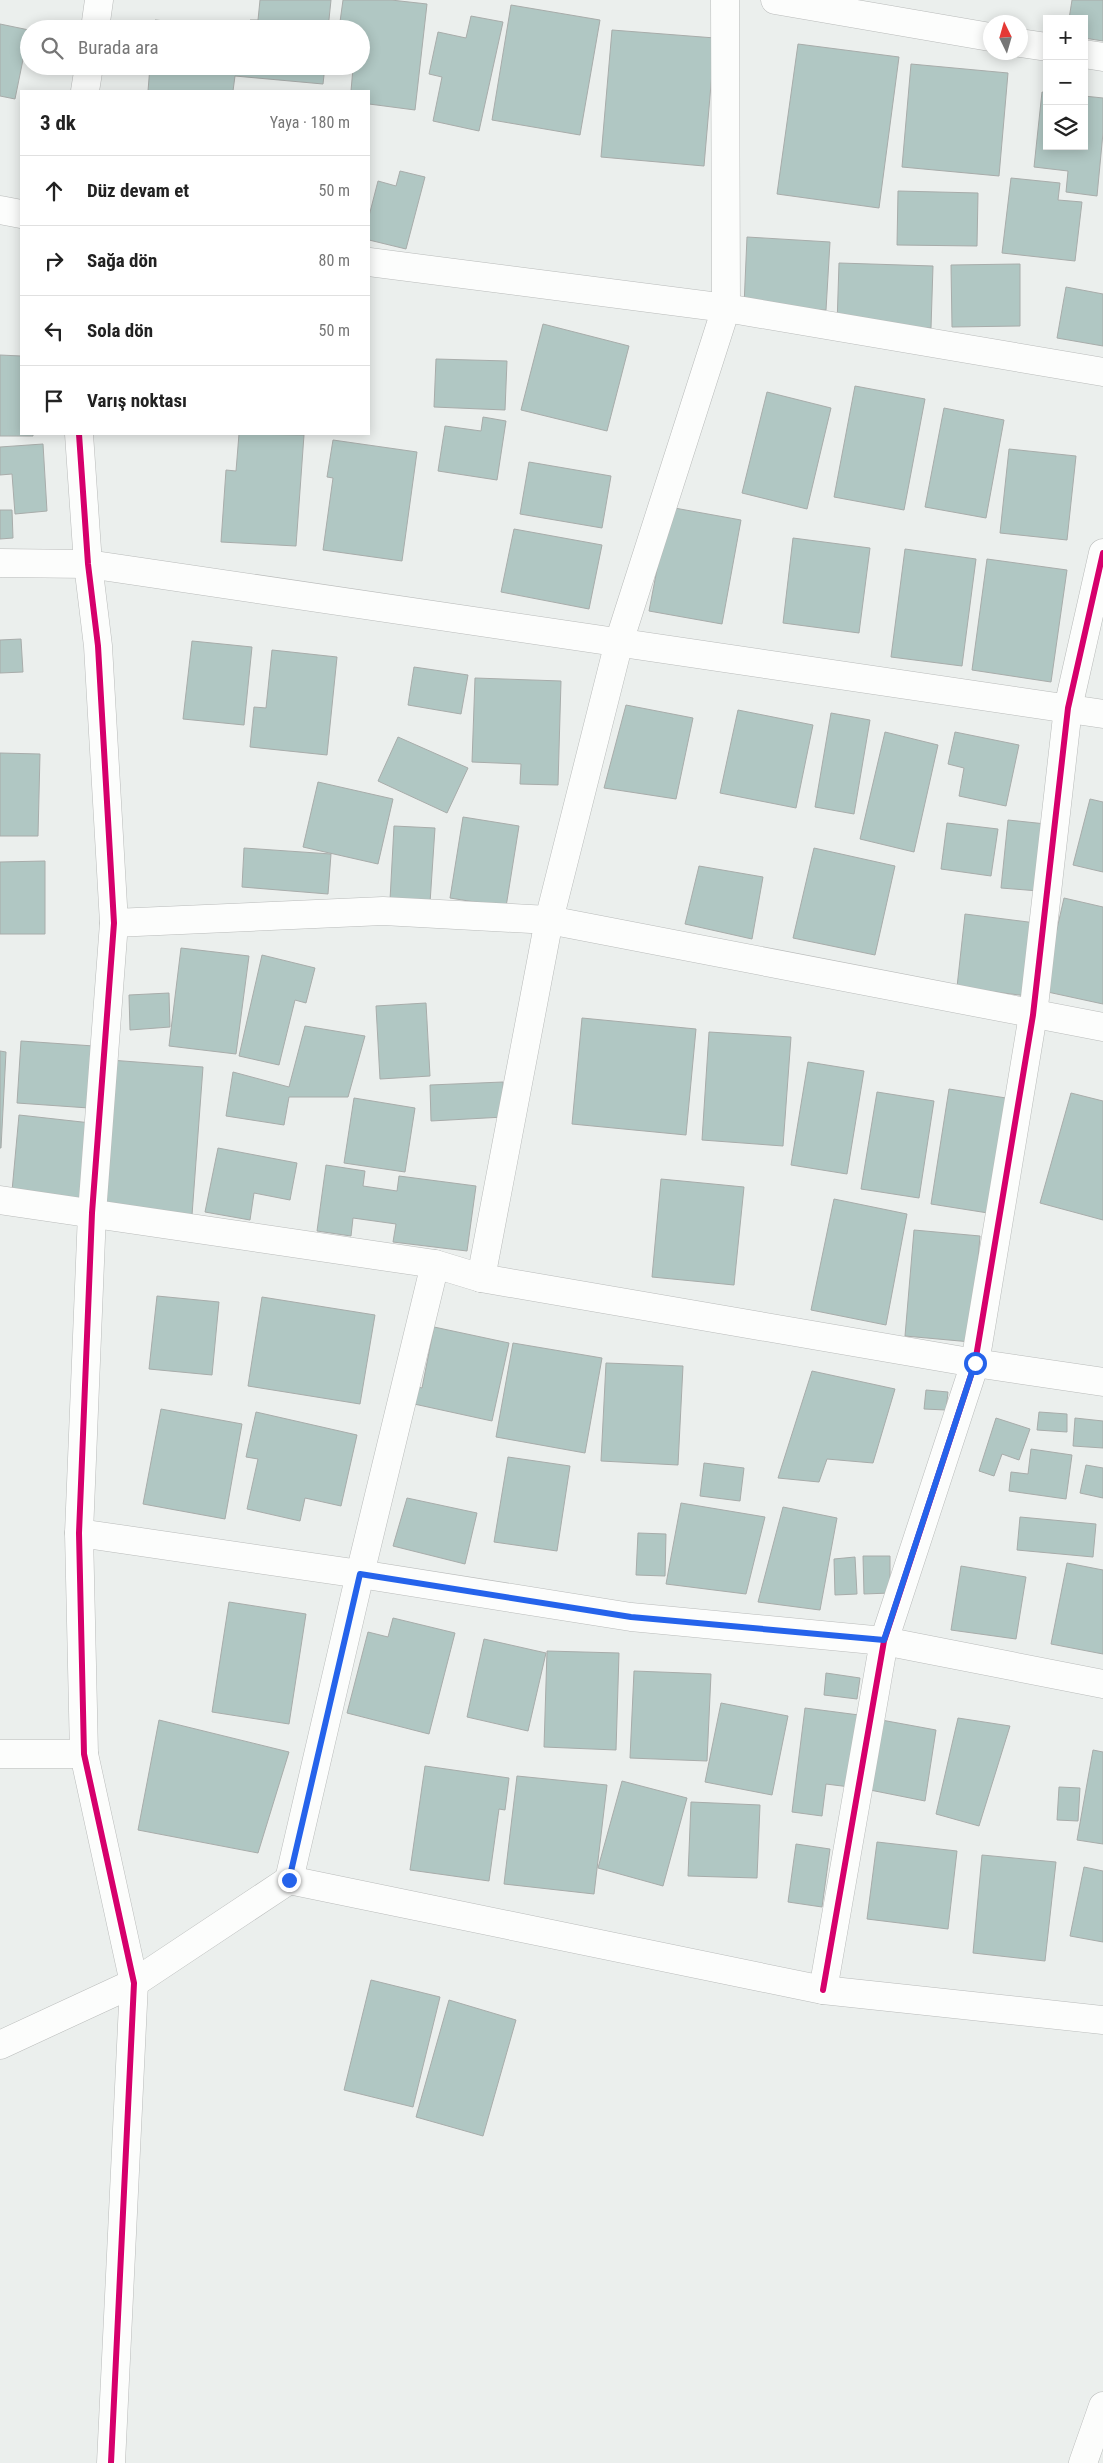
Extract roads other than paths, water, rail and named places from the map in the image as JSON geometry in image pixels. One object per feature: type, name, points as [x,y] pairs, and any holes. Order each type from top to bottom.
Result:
[{"type":"street","points":[[96,20],[99,0]]},
{"type":"street","points":[[481,1278],[549,920],[619,642],[726,308],[725,0]]},
{"type":"street","points":[[776,0],[983,36]]},
{"type":"street","points":[[1028,43],[1043,46]]},
{"type":"street","points":[[1088,55],[1103,57]]},
{"type":"street","points":[[86,90],[88,75]]},
{"type":"street","points":[[0,210],[20,214]]},
{"type":"street","points":[[370,262],[726,308],[1103,372]]},
{"type":"street","points":[[79,435],[88,564],[98,646],[114,923],[92,1213],[79,1533],[84,1754],[134,1983],[111,2463]]},
{"type":"street","points":[[823,1990],[884,1640],[975,1363],[1034,1014],[1068,708],[1103,553]]},
{"type":"street","points":[[0,563],[88,564],[1103,714]]},
{"type":"street","points":[[114,923],[383,910],[549,920],[1103,1027]]},
{"type":"street","points":[[0,1200],[435,1264],[481,1278],[975,1363],[1103,1382]]},
{"type":"street","points":[[0,2045],[134,1983],[289,1880],[435,1264]]},
{"type":"street","points":[[79,1533],[360,1574],[631,1617],[884,1640],[1103,1684]]},
{"type":"street","points":[[0,1754],[84,1754]]},
{"type":"street","points":[[289,1880],[823,1990],[1103,2020]]},
{"type":"street","points":[[1083,2463],[1103,2406]]}]
